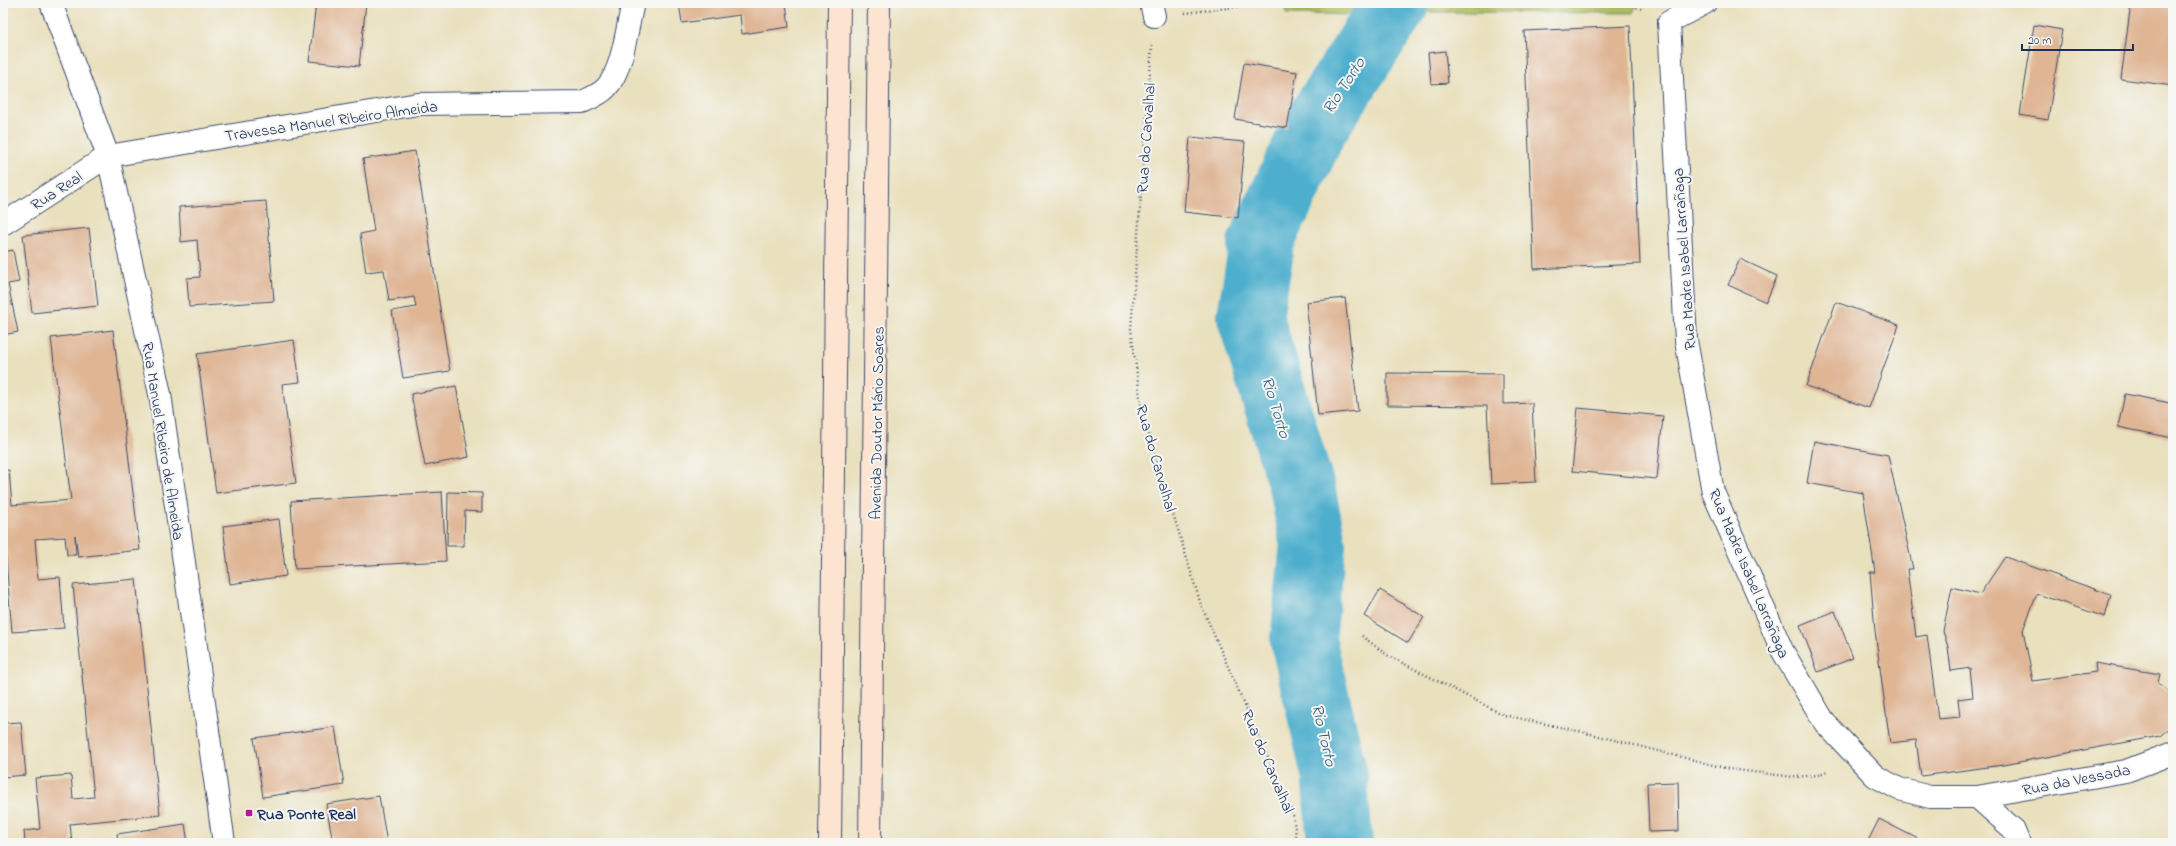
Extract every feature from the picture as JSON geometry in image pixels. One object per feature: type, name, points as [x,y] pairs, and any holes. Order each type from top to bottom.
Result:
[{"type":"main road","points":[[830,843],[839,3]]},
{"type":"main road","name":"Avenida Doutor Mário Soares","points":[[870,843],[880,3]]},
{"type":"street","name":"Rua Manuel Ribeiro de Almeida","points":[[51,3],[108,156],[160,394],[224,843]]},
{"type":"street","name":"Travessa Manuel Ribeiro Almeida","points":[[108,156],[418,104],[582,102],[596,96],[607,87],[618,66],[633,3]]},
{"type":"street","points":[[1669,22],[1705,3]]},
{"type":"street","name":"Rua Madre Isabel Larrañaga","points":[[1669,22],[1686,340],[1713,492],[1782,650],[1825,723],[1875,776],[1899,789],[1930,797],[1977,797]]},
{"type":"street","name":"Rua Real","points":[[3,224],[108,156]]},
{"type":"street","name":"Rua da Vessada","points":[[1977,797],[2126,771],[2173,753]]},
{"type":"street","points":[[1977,797],[2013,828],[2019,843]]},
{"type":"path","points":[[1186,13],[1269,3]]},
{"type":"path","points":[[1549,3],[1631,5],[1669,22]]},
{"type":"path","name":"Rua do Carvalhal","points":[[1153,9],[1131,329],[1142,412],[1201,606],[1293,814],[1297,843]]},
{"type":"path","points":[[1362,636],[1387,655],[1504,715],[1587,733],[1729,769],[1794,777],[1818,775],[1859,758]]},
{"type":"green space","points":[[1284,3],[1637,3],[1633,13],[1423,12],[1373,15],[1286,14]]},
{"type":"building","points":[[316,3],[366,3],[359,66],[309,61]]},
{"type":"building","points":[[679,3],[786,3],[789,27],[742,34],[740,15],[682,23]]},
{"type":"building","points":[[2131,3],[2173,3],[2173,86],[2121,79]]},
{"type":"building","points":[[2034,25],[2062,30],[2048,120],[2020,115]]},
{"type":"building","points":[[1630,26],[1640,264],[1534,269],[1524,31]]},
{"type":"building","points":[[1445,51],[1448,83],[1431,84],[1428,53]]},
{"type":"building","points":[[1244,63],[1297,72],[1287,128],[1235,119]]},
{"type":"building","points":[[1190,137],[1245,142],[1238,218],[1184,212]]},
{"type":"building","points":[[415,151],[450,371],[403,378],[392,311],[416,307],[414,297],[389,301],[384,270],[366,272],[360,234],[374,231],[363,159]]},
{"type":"building","points":[[266,201],[274,301],[189,307],[187,278],[200,277],[197,240],[181,242],[179,207]]},
{"type":"building","points":[[89,228],[98,306],[32,313],[23,235]]},
{"type":"building","points":[[13,250],[19,282],[8,284],[18,332],[3,335],[3,252]]},
{"type":"building","points":[[1740,259],[1777,276],[1766,302],[1728,285]]},
{"type":"building","points":[[1345,298],[1358,411],[1318,415],[1306,302]]},
{"type":"building","points":[[1836,302],[1899,325],[1869,408],[1806,386]]},
{"type":"building","points":[[113,330],[140,550],[78,557],[75,535],[76,555],[67,555],[65,537],[35,539],[38,579],[60,577],[64,628],[12,632],[3,524],[3,471],[9,470],[12,505],[71,500],[51,338]]},
{"type":"building","points":[[294,340],[300,382],[282,384],[296,483],[216,493],[197,354]]},
{"type":"building","points":[[1387,373],[1503,374],[1503,404],[1532,403],[1536,482],[1491,484],[1487,406],[1387,405]]},
{"type":"building","points":[[456,386],[469,457],[425,466],[411,394]]},
{"type":"building","points":[[2173,392],[2173,438],[2118,427],[2125,394],[2170,403]]},
{"type":"building","points":[[1578,408],[1663,416],[1657,479],[1572,471]]},
{"type":"building","points":[[1814,441],[1888,455],[1913,569],[1907,569],[1916,637],[1927,635],[1938,719],[1960,717],[1958,699],[1973,697],[1970,668],[1951,671],[1948,647],[1943,631],[1952,587],[1980,594],[2005,557],[2111,595],[2105,617],[2037,594],[2023,630],[2033,681],[2096,672],[2095,663],[2160,674],[2158,683],[2173,695],[2173,725],[2160,736],[2003,765],[1921,776],[1916,740],[1890,743],[1875,631],[1870,572],[1875,572],[1863,493],[1807,483]]},
{"type":"building","points":[[442,492],[446,561],[295,569],[291,501]]},
{"type":"building","points":[[448,492],[482,493],[482,512],[465,511],[464,546],[447,546]]},
{"type":"building","points":[[279,519],[286,576],[230,584],[223,526]]},
{"type":"building","points":[[136,579],[160,815],[70,824],[72,843],[25,843],[24,831],[40,829],[35,778],[71,775],[73,799],[94,797],[73,585]]},
{"type":"building","points":[[1380,590],[1424,617],[1408,643],[1364,616]]},
{"type":"building","points":[[1835,611],[1853,658],[1818,672],[1800,625]]},
{"type":"building","points":[[21,722],[26,775],[3,777],[3,723]]},
{"type":"building","points":[[335,727],[344,785],[263,797],[254,738]]},
{"type":"building","points":[[1678,782],[1679,831],[1649,832],[1647,783]]},
{"type":"building","points":[[379,796],[387,843],[333,843],[326,804]]},
{"type":"building","points":[[1879,819],[1926,843],[1867,843]]},
{"type":"building","points":[[185,824],[188,843],[118,843],[117,834]]},
{"type":"waterway","name":"Rio Torto","points":[[1340,843],[1334,773],[1303,640],[1313,544],[1303,492],[1250,316],[1260,256],[1260,244],[1315,127],[1396,3]]},
{"type":"place","name":"Rua Ponte Real","points":[[249,813]]}]
